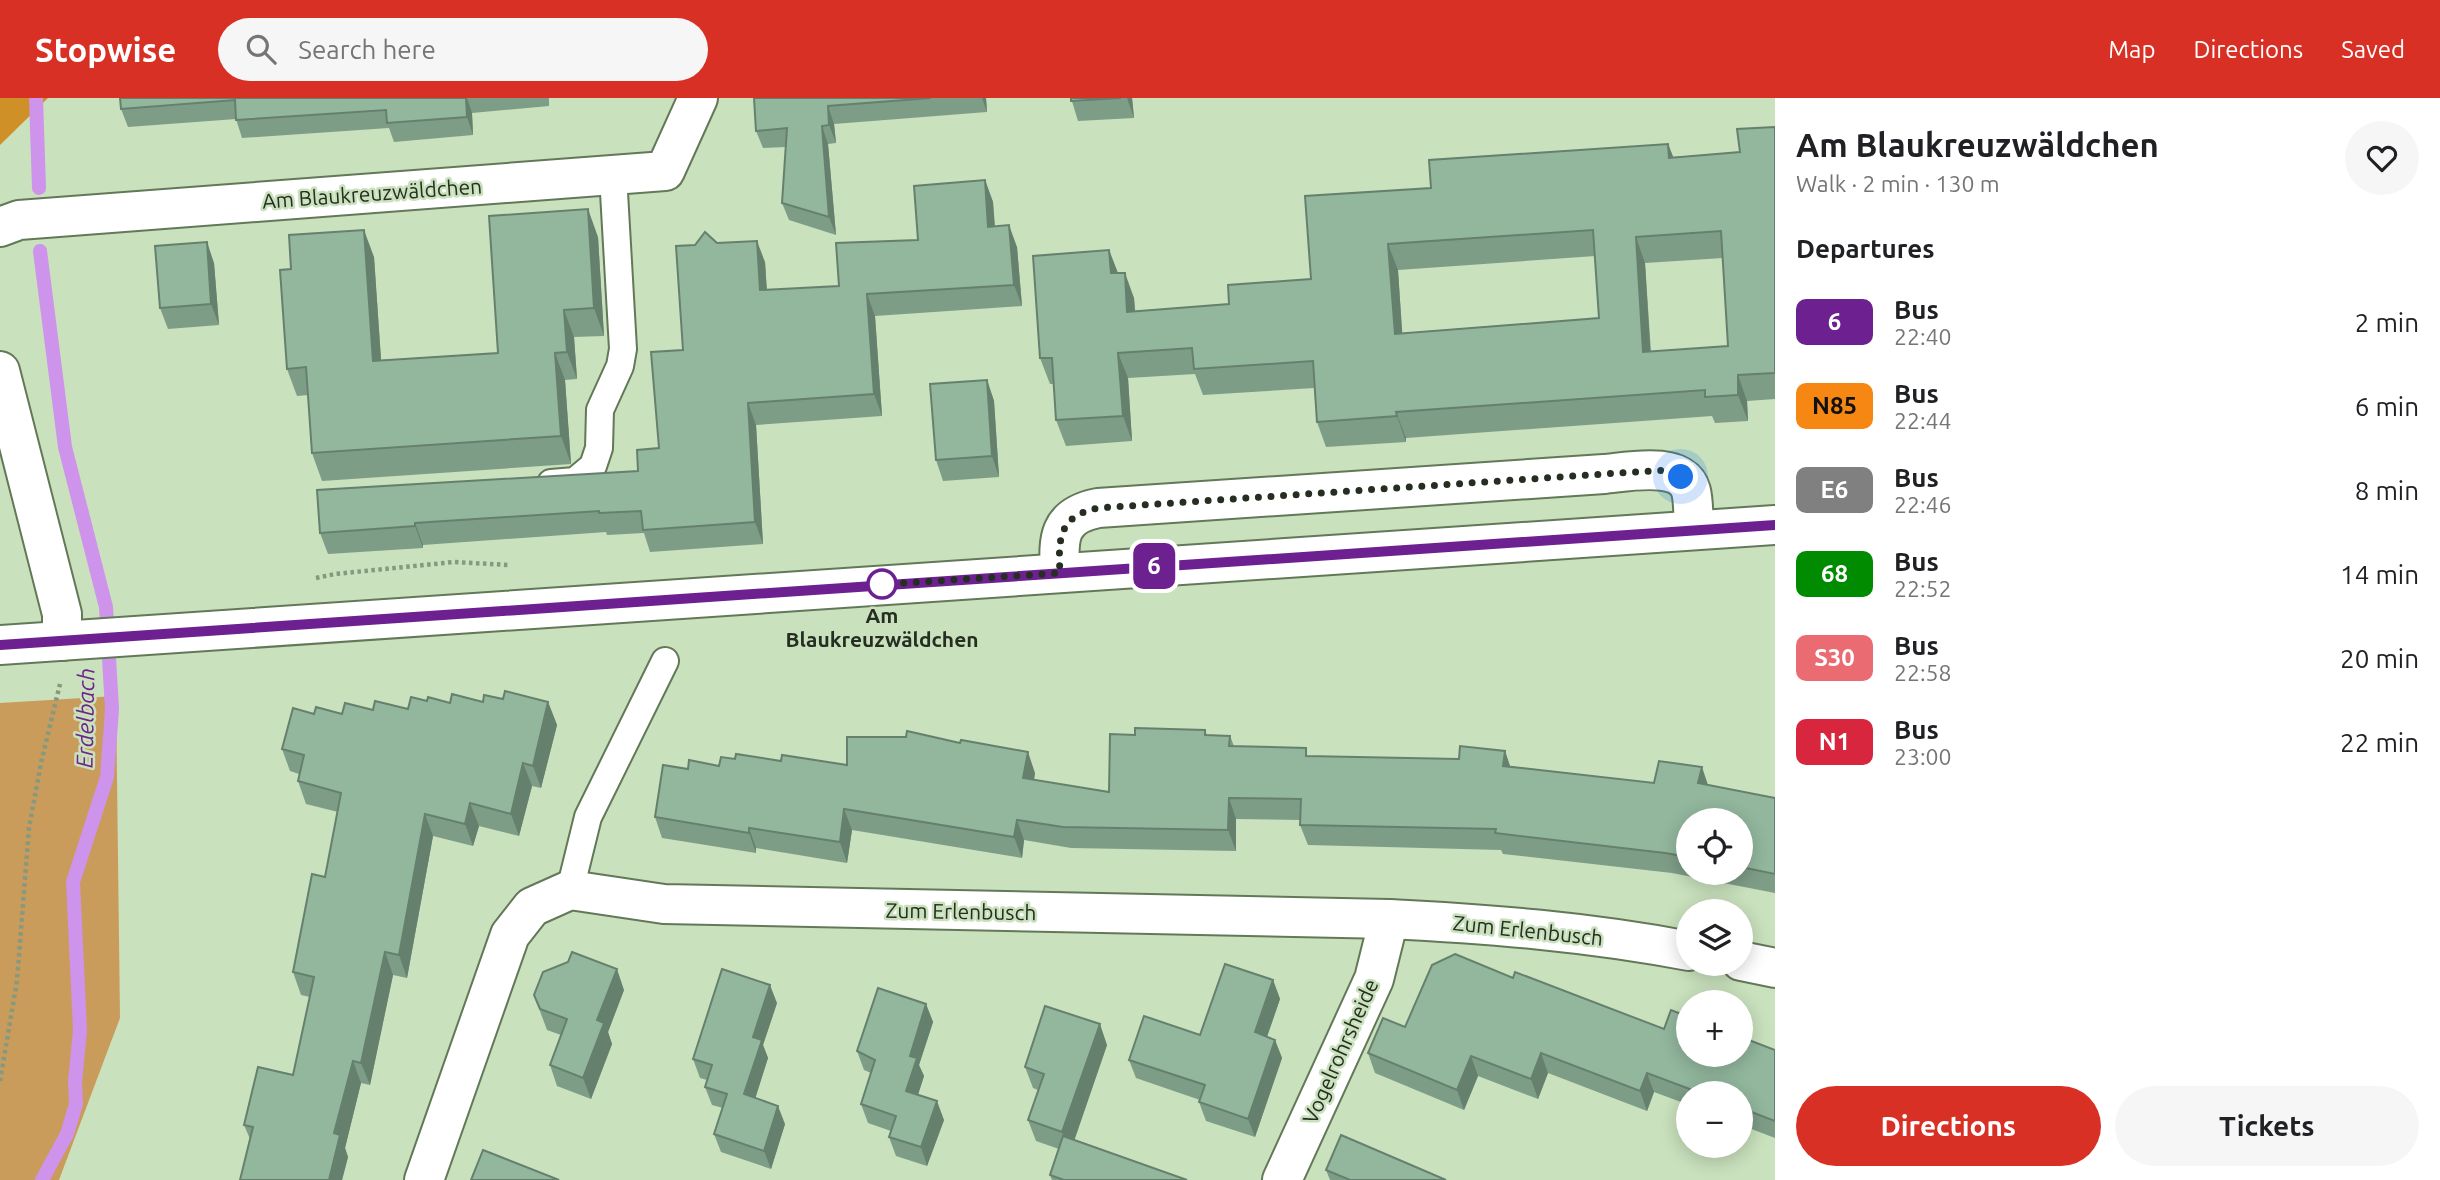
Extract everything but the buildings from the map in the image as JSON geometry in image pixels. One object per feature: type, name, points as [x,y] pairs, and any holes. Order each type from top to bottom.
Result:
[{"type":"street","name":"Am Blaukreuzwäldchen","points":[[0,227],[19,220],[665,170],[698,98]]},
{"type":"street","points":[[0,371],[71,640]]},
{"type":"street","points":[[1060,573],[1058,546],[1061,534],[1066,524],[1087,510],[1548,477],[1667,470],[1674,472],[1690,489],[1694,530]]},
{"type":"street","points":[[0,645],[1775,525]]},
{"type":"street","points":[[424,1180],[510,935],[532,906],[570,890]]},
{"type":"street","name":"Zum Erlenbusch","points":[[570,890],[664,904],[1389,919],[1559,931],[1676,949]]},
{"type":"street","name":"Vogelrohrsheide","points":[[1282,1180],[1374,979],[1389,919]]},
{"type":"street","points":[[1753,963],[1775,968]]},
{"type":"lane","points":[[533,484],[575,481],[593,466],[599,448],[600,410],[620,366],[623,349],[613,175]]},
{"type":"lane","points":[[570,890],[588,817],[665,661]]},
{"type":"path","points":[[0,1080],[17,981],[29,828],[61,680]]},
{"type":"shaded area","points":[[0,98],[48,98],[0,145]]},
{"type":"shaded area","points":[[116,696],[120,1018],[59,1180],[0,1180],[0,703]]},
{"type":"waterway","name":"Erdelbach","points":[[36,98],[39,188]]},
{"type":"waterway","name":"Erdelbach","points":[[40,251],[65,447],[106,607],[112,709],[107,777],[73,882],[80,1030],[75,1082],[76,1104],[67,1134],[42,1180]]},
{"type":"bus line","name":"6","points":[[0,645],[1775,525]]},
{"type":"place","name":"Am Blaukreuzwäldchen","points":[[882,584]]},
{"type":"route","points":[[882,584],[874,585],[1060,573],[1058,546],[1066,524],[1087,510],[1098,508],[1667,470],[1681,477]]}]
